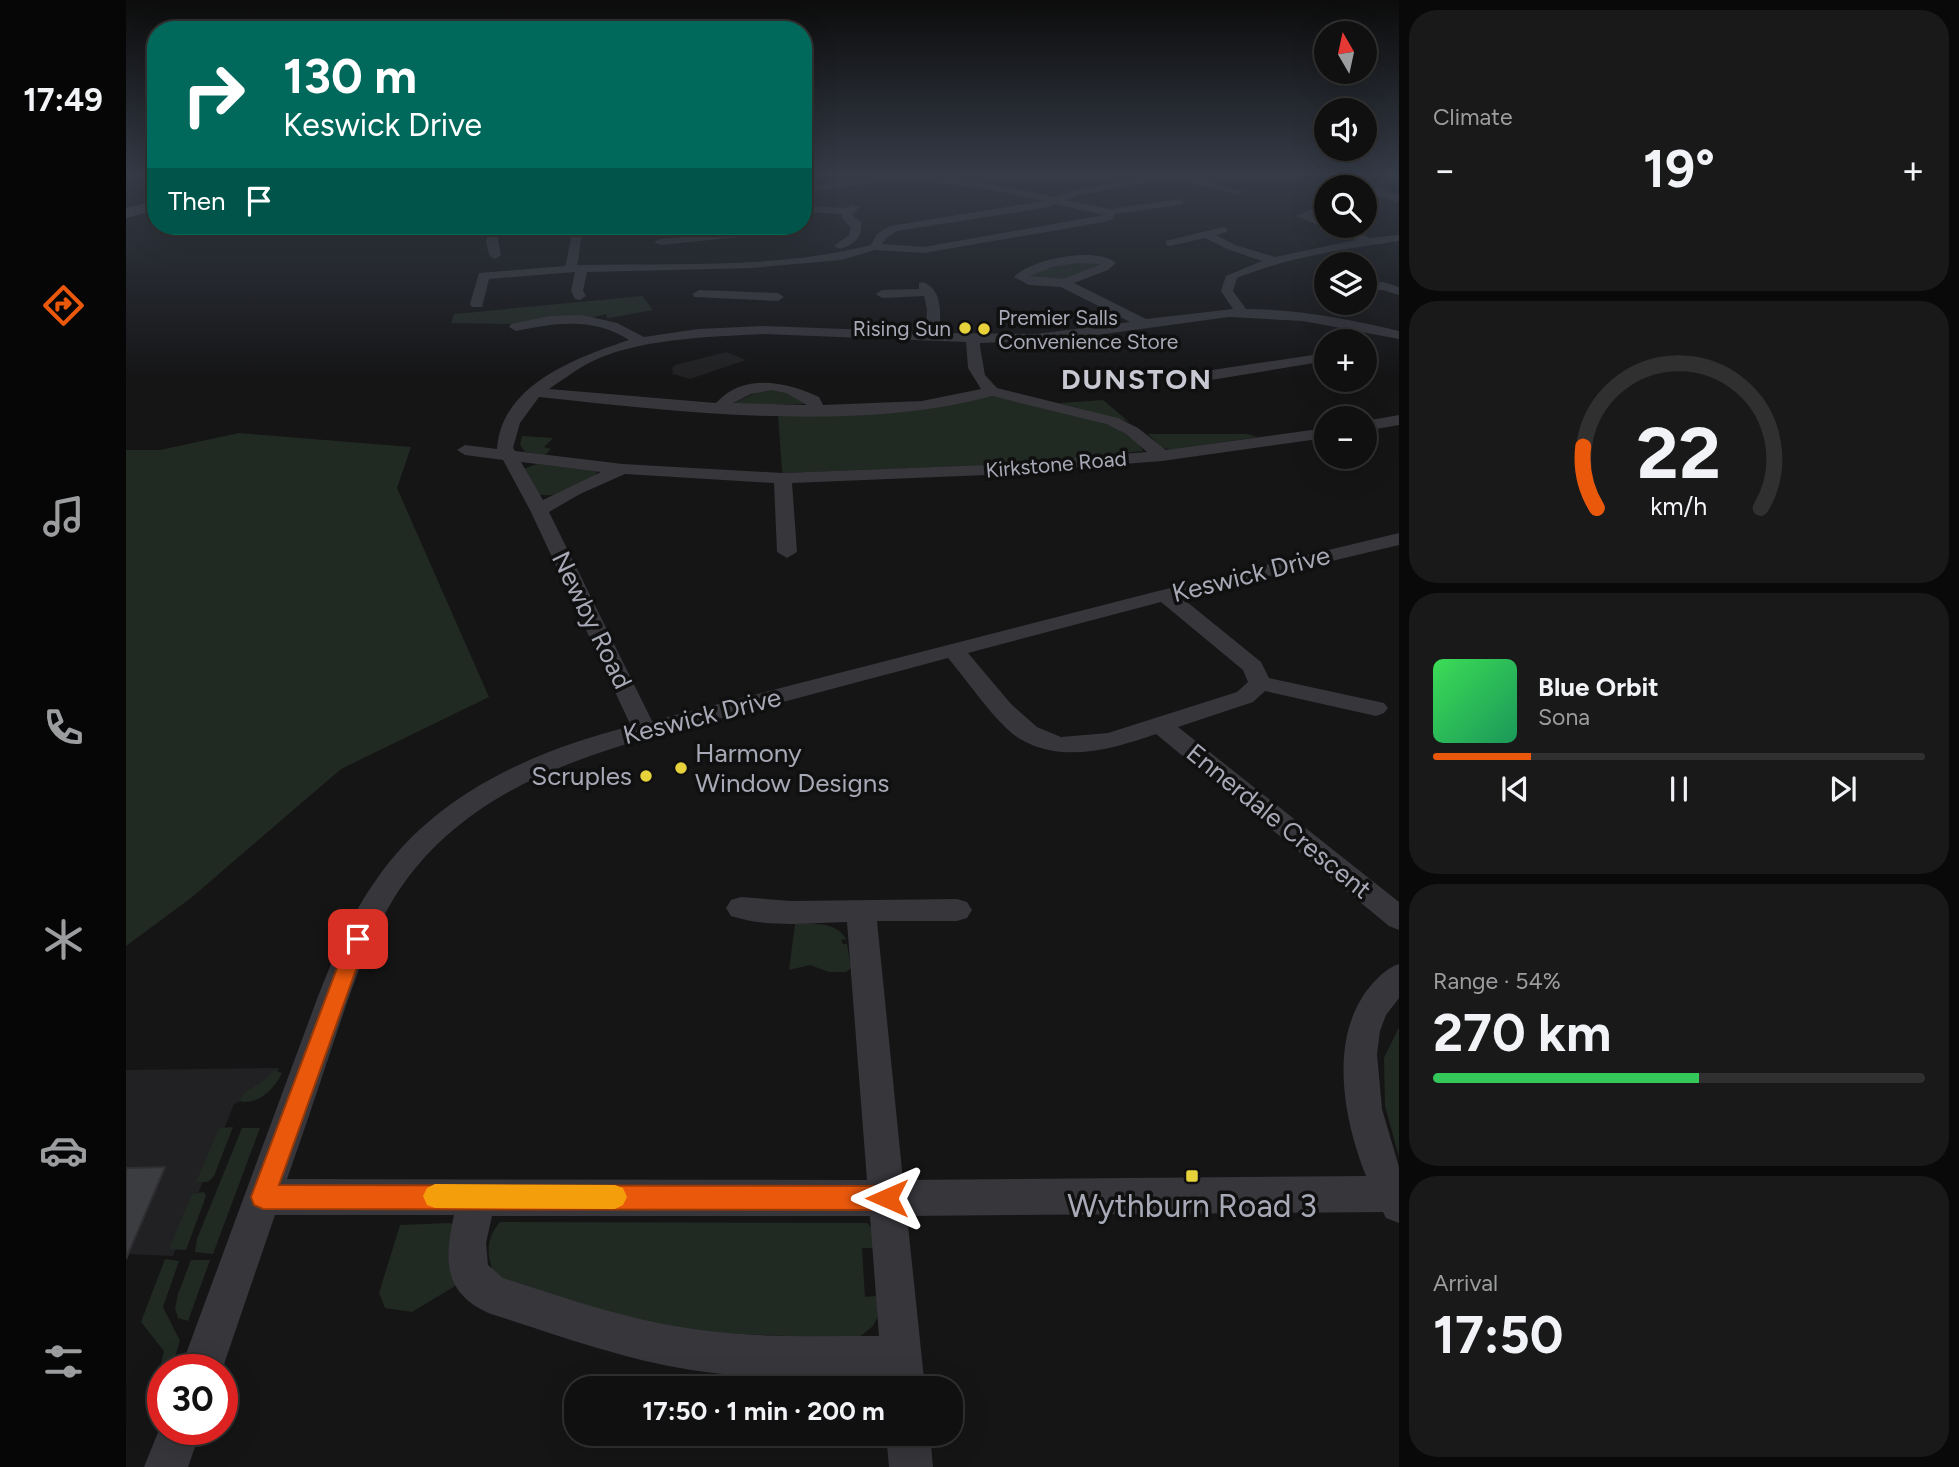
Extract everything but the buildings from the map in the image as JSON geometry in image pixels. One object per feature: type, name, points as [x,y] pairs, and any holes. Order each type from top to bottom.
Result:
[{"type":"street","points":[[492,241],[495,256]]},
{"type":"street","points":[[574,241],[577,291],[580,296]]},
{"type":"street","points":[[840,246],[849,241]]},
{"type":"street","points":[[875,247],[878,241]]},
{"type":"street","points":[[660,242],[755,243],[841,256],[875,247],[910,251],[975,241]]},
{"type":"street","points":[[1170,243],[1176,241]]},
{"type":"street","points":[[1220,241],[1277,261]]},
{"type":"street","points":[[1242,313],[1227,291],[1231,275],[1277,261],[1373,241]]},
{"type":"street","points":[[755,243],[752,264],[774,303]]},
{"type":"street","points":[[1064,283],[1110,263],[1101,258],[1085,258],[1030,272],[1020,278],[1064,283],[1147,325]]},
{"type":"street","points":[[477,304],[483,276],[752,264]]},
{"type":"street","points":[[1377,285],[1386,283],[1399,291]]},
{"type":"street","points":[[882,294],[926,289],[935,308],[932,336]]},
{"type":"street","points":[[699,294],[774,303],[932,336],[973,339],[1058,337],[1189,317],[1242,313],[1308,318],[1399,335]]},
{"type":"street","points":[[508,456],[506,440],[510,424],[535,392],[578,363],[605,352],[643,343],[714,332],[774,303]]},
{"type":"street","points":[[516,327],[586,319],[605,321],[643,343]]},
{"type":"street","points":[[973,339],[976,375],[981,383],[992,391],[1112,421],[1132,431],[1162,456]]},
{"type":"street","points":[[1199,377],[1246,366],[1314,358]]},
{"type":"street","points":[[720,408],[723,403],[737,396],[774,386],[813,400],[817,410]]},
{"type":"street","points":[[535,392],[720,408],[817,410],[930,405],[992,391]]},
{"type":"street","points":[[1377,424],[1399,420]]},
{"type":"street","name":"Kirkstone Road","points":[[464,450],[623,469],[783,478],[986,470],[1162,456],[1314,435]]},
{"type":"street","name":"Newby Road","points":[[508,456],[539,510],[645,731]]},
{"type":"street","points":[[539,510],[573,489],[623,469]]},
{"type":"street","points":[[783,478],[787,552]]},
{"type":"street","name":"Keswick Drive","points":[[207,1354],[355,945],[378,898],[404,863],[443,824],[501,784],[542,762],[645,731],[1165,595],[1399,539]]},
{"type":"street","points":[[1165,595],[1253,667],[1260,683],[1376,708]]},
{"type":"street","name":"Ennerdale Crescent","points":[[954,651],[1003,709],[1028,733],[1059,745],[1110,741],[1245,697],[1260,683]]},
{"type":"street","name":"Ennerdale Crescent","points":[[1159,724],[1399,918]]},
{"type":"street","points":[[741,908],[791,912],[957,910]]},
{"type":"street","points":[[477,1196],[467,1243],[469,1274],[491,1294],[622,1336],[693,1350],[902,1373],[861,910]]},
{"type":"street","points":[[263,1197],[1395,1200],[1368,1127],[1359,1056],[1370,1011],[1399,977]]},
{"type":"street","points":[[166,1467],[174,1445]]},
{"type":"street","points":[[909,1446],[911,1467]]},
{"type":"shaded area","points":[[1096,259],[1101,264],[1061,280],[1028,278],[1030,273],[1035,271]]},
{"type":"shaded area","points":[[642,296],[653,310],[610,318],[607,318],[606,314],[508,324],[451,323],[454,314]]},
{"type":"shaded area","points":[[726,352],[746,360],[690,379],[670,373],[675,365]]},
{"type":"shaded area","points":[[762,390],[786,393],[807,404],[731,404]]},
{"type":"shaded area","points":[[991,396],[1098,421],[1134,440],[1143,451],[1019,464],[782,471],[778,414],[833,412]]},
{"type":"shaded area","points":[[1103,400],[1129,422],[1059,403],[1060,403]]},
{"type":"shaded area","points":[[239,433],[411,447],[397,488],[489,697],[341,769],[191,898],[126,946],[126,450],[160,450]]},
{"type":"shaded area","points":[[1148,434],[1247,434],[1258,437],[1170,450],[1161,447]]},
{"type":"shaded area","points":[[522,436],[553,438],[544,447],[551,449],[545,455],[525,452],[520,445]]},
{"type":"shaded area","points":[[537,464],[597,473],[560,493],[537,494],[523,469]]},
{"type":"shaded area","points":[[795,924],[830,926],[842,933],[846,939],[841,940],[843,944],[847,944],[851,968],[846,972],[829,972],[810,965],[789,970]]},
{"type":"shaded area","points":[[1399,1027],[1399,1157],[1385,1106],[1384,1058]]},
{"type":"shaded area","points":[[279,1068],[272,1087],[234,1104],[173,1256],[126,1254],[126,1070]]},
{"type":"shaded area","points":[[273,1070],[282,1073],[270,1090],[253,1101],[240,1101],[245,1093]]},
{"type":"shaded area","points":[[233,1127],[214,1176],[208,1182],[196,1182],[219,1128]]},
{"type":"shaded area","points":[[242,1128],[260,1128],[213,1254],[195,1252],[197,1239]]},
{"type":"shaded area","points":[[204,1192],[206,1196],[186,1250],[169,1249],[192,1194]]},
{"type":"shaded area","points":[[500,1222],[867,1223],[877,1234],[877,1248],[862,1248],[865,1297],[876,1296],[882,1309],[873,1326],[857,1339],[697,1332],[632,1321],[496,1277],[490,1263],[489,1249],[492,1235]]},
{"type":"shaded area","points":[[400,1225],[456,1225],[465,1280],[412,1312],[385,1308],[379,1293]]},
{"type":"shaded area","points":[[165,1259],[179,1261],[163,1307],[180,1341],[176,1354],[163,1354],[164,1351],[141,1322]]},
{"type":"shaded area","points":[[191,1260],[210,1260],[188,1321],[178,1318],[175,1308]]},
{"type":"slow traffic","points":[[435,1196],[615,1197]]},
{"type":"place","name":"Rising Sun","points":[[965,328]]},
{"type":"place","name":"Premier Salls Convenience Store","points":[[984,329]]},
{"type":"place","name":"Harmony Window Designs","points":[[681,768]]},
{"type":"place","name":"Scruples","points":[[646,776]]},
{"type":"place","name":"Wythburn Road 3","points":[[1192,1176]]},
{"type":"district","name":"DUNSTON","points":[[1137,379]]},
{"type":"route","points":[[358,939],[263,1197],[887,1198]]}]
